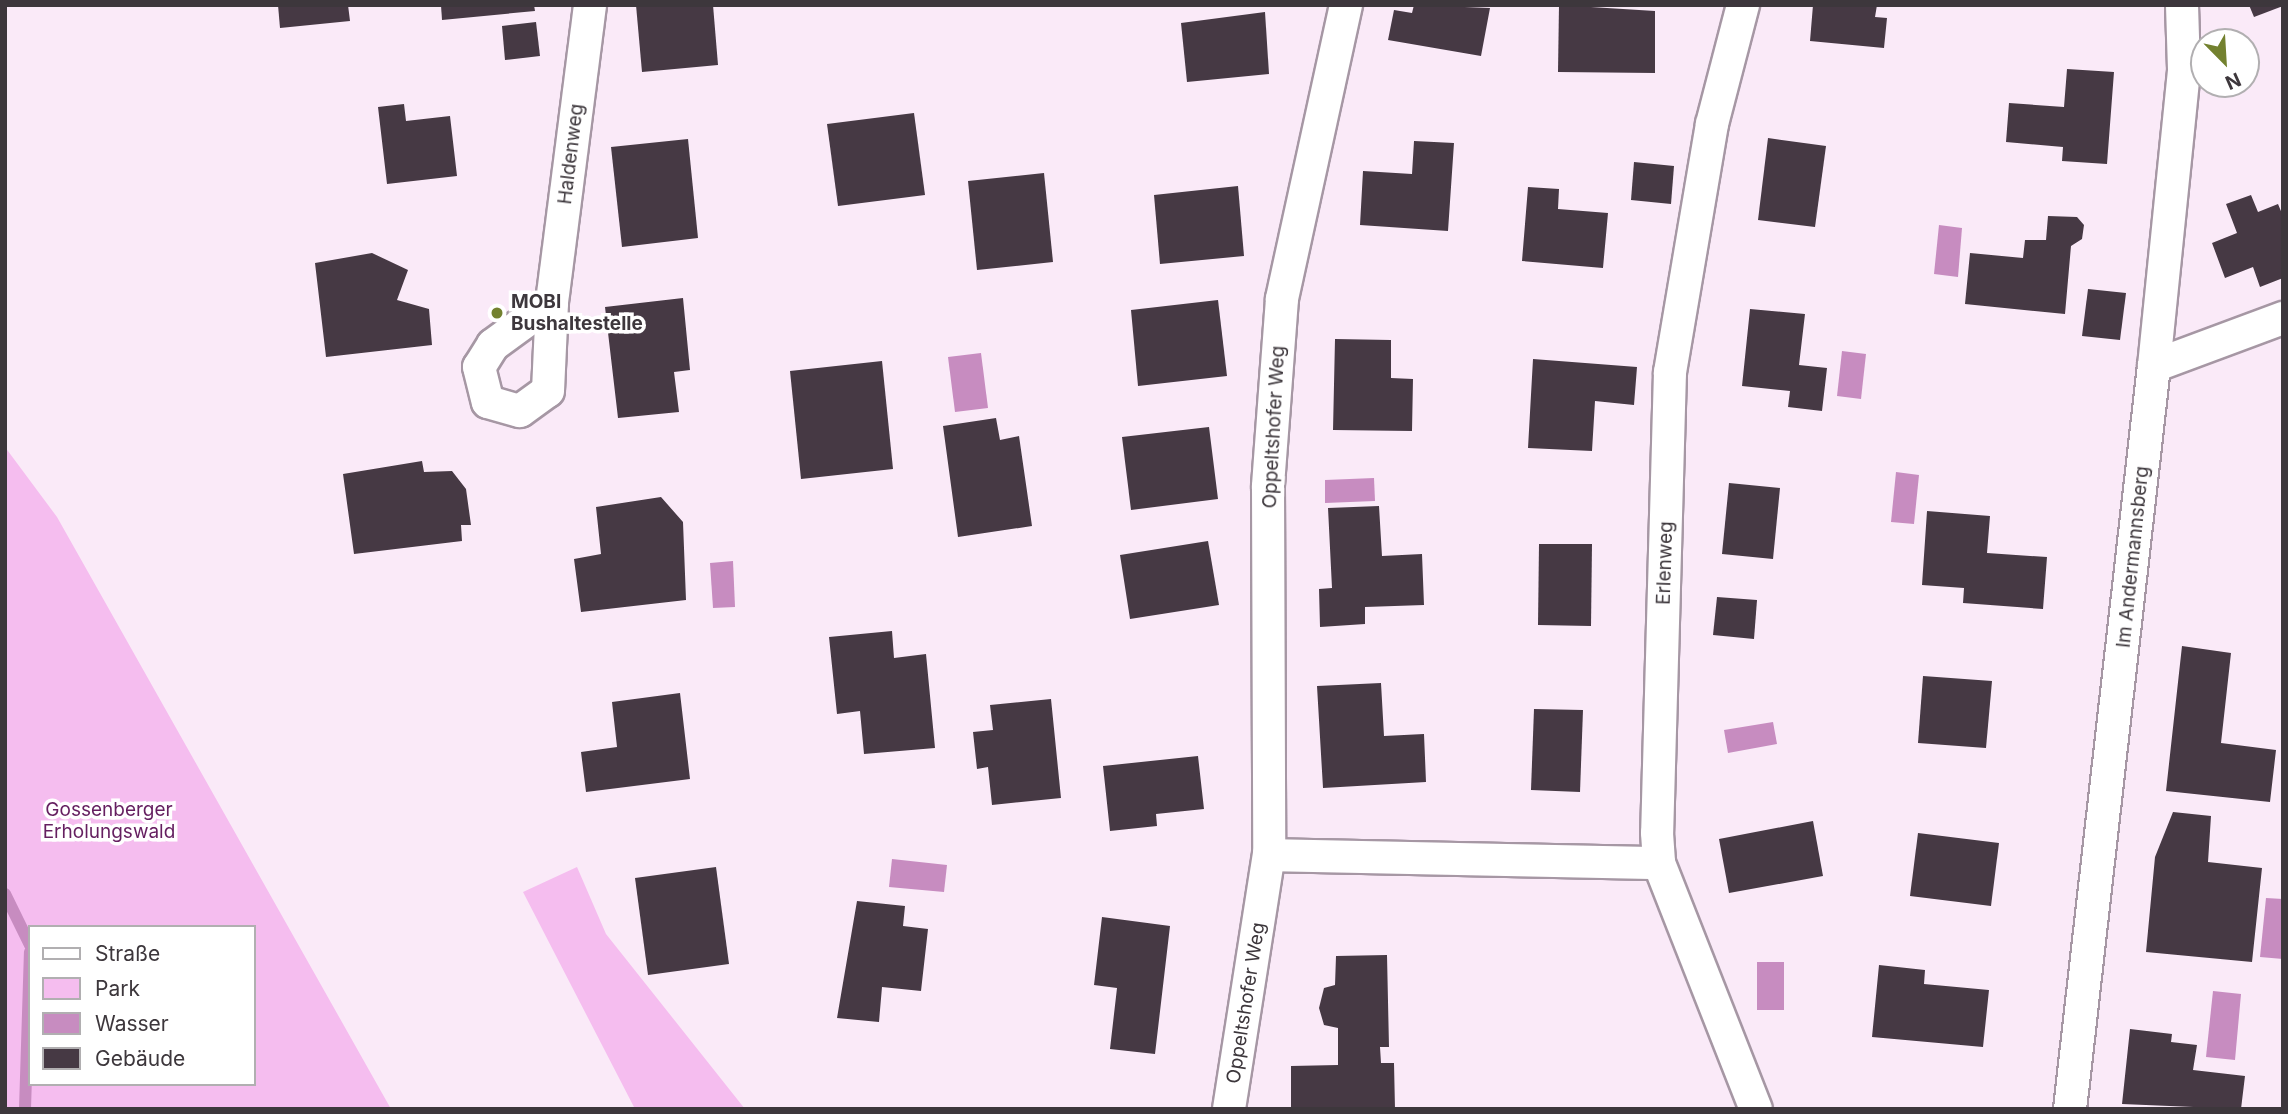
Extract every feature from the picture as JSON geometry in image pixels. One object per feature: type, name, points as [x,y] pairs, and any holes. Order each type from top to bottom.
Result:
[{"type":"street","name":"Haldenweg","points":[[552,302],[590,5]]},
{"type":"street","name":"Oppeltshofer Weg","points":[[1228,1109],[1269,855],[1268,487],[1282,299],[1346,5]]},
{"type":"street","name":"Erlenweg","points":[[1743,5],[1713,124],[1670,372],[1659,863],[1756,1109]]},
{"type":"street","name":"Im Andermannsberg","points":[[2070,1109],[2154,366],[2184,69],[2182,5]]},
{"type":"street","points":[[2154,366],[2283,318]]},
{"type":"street","points":[[1269,855],[1659,863]]},
{"type":"green space","name":"Gossenberger Erholungswald","points":[[5,447],[57,517],[391,1109],[5,1109]]},
{"type":"green space","points":[[577,867],[606,934],[745,1109],[635,1109],[523,892]]},
{"type":"water","points":[[1939,225],[1962,228],[1958,277],[1934,274]]},
{"type":"water","points":[[1842,351],[1866,354],[1861,399],[1837,396]]},
{"type":"water","points":[[981,353],[988,408],[955,412],[948,357]]},
{"type":"water","points":[[1896,472],[1919,475],[1914,524],[1891,522]]},
{"type":"water","points":[[1374,478],[1375,501],[1325,503],[1325,480]]},
{"type":"water","points":[[733,561],[735,607],[713,608],[710,563]]},
{"type":"water","points":[[1773,722],[1777,744],[1728,753],[1724,730]]},
{"type":"water","points":[[892,859],[947,865],[944,892],[889,887]]},
{"type":"water","points":[[2266,898],[2283,899],[2283,959],[2260,957]]},
{"type":"water","points":[[1757,962],[1784,962],[1784,1010],[1757,1010]]},
{"type":"water","points":[[2213,991],[2241,994],[2235,1060],[2206,1057]]},
{"type":"building","points":[[278,5],[348,5],[350,21],[280,28]]},
{"type":"building","points":[[441,5],[534,5],[535,11],[442,20]]},
{"type":"building","points":[[636,5],[713,5],[718,65],[642,72]]},
{"type":"building","points":[[1414,5],[1490,8],[1481,56],[1388,40],[1394,10],[1412,13]]},
{"type":"building","points":[[1559,5],[1655,11],[1655,73],[1558,72]]},
{"type":"building","points":[[1813,5],[1877,5],[1875,17],[1887,18],[1884,48],[1810,41]]},
{"type":"building","points":[[2249,5],[2283,5],[2283,6],[2254,17]]},
{"type":"building","points":[[1265,12],[1269,74],[1187,82],[1181,23]]},
{"type":"building","points":[[536,22],[540,56],[505,60],[502,26]]},
{"type":"building","points":[[2067,69],[2114,72],[2107,164],[2062,161],[2063,147],[2006,142],[2009,103],[2064,107]]},
{"type":"building","points":[[404,104],[406,121],[450,116],[457,176],[387,184],[378,107]]},
{"type":"building","points":[[914,113],[925,195],[838,206],[827,124]]},
{"type":"building","points":[[1768,138],[1826,146],[1815,227],[1758,220]]},
{"type":"building","points":[[688,139],[698,238],[622,247],[611,147]]},
{"type":"building","points":[[1414,141],[1454,143],[1448,231],[1360,225],[1363,171],[1412,174]]},
{"type":"building","points":[[1634,162],[1674,166],[1671,204],[1631,200]]},
{"type":"building","points":[[1044,173],[1053,262],[977,270],[968,181]]},
{"type":"building","points":[[1238,186],[1244,256],[1160,264],[1154,195]]},
{"type":"building","points":[[1528,187],[1559,189],[1558,209],[1608,213],[1603,268],[1522,261]]},
{"type":"building","points":[[2251,195],[2258,212],[2278,204],[2283,216],[2283,278],[2260,287],[2253,267],[2225,278],[2212,243],[2237,233],[2226,204]]},
{"type":"building","points":[[2048,216],[2077,217],[2084,225],[2082,239],[2071,246],[2065,314],[1965,304],[1970,253],[2023,258],[2025,240],[2046,240]]},
{"type":"building","points":[[372,253],[408,270],[397,300],[429,309],[432,345],[326,357],[315,263]]},
{"type":"building","points":[[2088,289],[2126,293],[2120,340],[2082,336]]},
{"type":"building","points":[[683,298],[690,370],[674,372],[679,412],[618,418],[605,307]]},
{"type":"building","points":[[1218,300],[1227,376],[1138,386],[1131,310]]},
{"type":"building","points":[[1750,309],[1805,314],[1799,365],[1827,368],[1822,411],[1788,407],[1790,391],[1742,386]]},
{"type":"building","points":[[1335,339],[1391,340],[1391,378],[1413,379],[1412,431],[1333,430]]},
{"type":"building","points":[[1533,359],[1637,367],[1634,405],[1595,401],[1592,451],[1528,448]]},
{"type":"building","points":[[882,361],[893,469],[801,479],[790,371]]},
{"type":"building","points":[[996,418],[1000,440],[1019,436],[1032,526],[958,537],[943,426]]},
{"type":"building","points":[[1209,427],[1218,499],[1131,510],[1122,437]]},
{"type":"building","points":[[422,461],[424,472],[452,471],[466,489],[471,525],[461,525],[462,541],[354,554],[343,474]]},
{"type":"building","points":[[1729,483],[1780,488],[1773,559],[1722,554]]},
{"type":"building","points":[[661,497],[683,522],[686,600],[581,612],[574,559],[601,554],[596,507]]},
{"type":"building","points":[[1379,506],[1382,556],[1422,554],[1424,605],[1365,607],[1365,624],[1320,627],[1319,589],[1332,588],[1328,508]]},
{"type":"building","points":[[1927,511],[1990,516],[1987,553],[2047,557],[2043,609],[1963,603],[1964,588],[1922,585]]},
{"type":"building","points":[[1208,541],[1219,605],[1130,619],[1120,555]]},
{"type":"building","points":[[1539,544],[1592,544],[1591,626],[1538,625]]},
{"type":"building","points":[[1717,597],[1757,600],[1754,639],[1713,635]]},
{"type":"building","points":[[892,631],[894,658],[926,654],[935,748],[864,754],[860,711],[837,714],[829,637]]},
{"type":"building","points":[[2182,646],[2231,653],[2221,743],[2276,750],[2270,802],[2166,791]]},
{"type":"building","points":[[1923,676],[1992,681],[1986,748],[1918,743]]},
{"type":"building","points":[[1381,683],[1384,736],[1424,734],[1426,782],[1323,788],[1317,686]]},
{"type":"building","points":[[680,693],[690,779],[586,792],[581,752],[617,747],[612,702]]},
{"type":"building","points":[[1051,699],[1061,798],[992,805],[988,767],[977,769],[973,732],[993,730],[990,705]]},
{"type":"building","points":[[1534,709],[1583,710],[1580,792],[1531,790]]},
{"type":"building","points":[[1198,756],[1204,809],[1156,814],[1157,826],[1110,831],[1103,766]]},
{"type":"building","points":[[2173,812],[2211,816],[2208,862],[2262,868],[2252,962],[2146,952],[2155,857]]},
{"type":"building","points":[[1813,821],[1823,876],[1729,893],[1719,839]]},
{"type":"building","points":[[1918,833],[1999,843],[1991,906],[1910,896]]},
{"type":"building","points":[[716,867],[729,964],[648,975],[635,878]]},
{"type":"building","points":[[857,901],[905,906],[903,926],[928,929],[921,991],[882,987],[879,1022],[837,1018]]},
{"type":"building","points":[[1102,917],[1170,926],[1155,1054],[1110,1049],[1117,988],[1094,985]]},
{"type":"building","points":[[1387,955],[1389,1047],[1380,1047],[1381,1063],[1394,1063],[1395,1109],[1291,1109],[1291,1066],[1338,1065],[1338,1028],[1324,1025],[1319,1008],[1324,988],[1335,985],[1336,956]]},
{"type":"building","points":[[1879,965],[1925,970],[1924,984],[1989,990],[1983,1047],[1872,1037]]},
{"type":"building","points":[[2130,1029],[2172,1034],[2171,1042],[2197,1045],[2193,1070],[2245,1076],[2241,1109],[2122,1104]]},
{"type":"waterway","points":[[5,894],[28,941]]},
{"type":"waterway","points":[[25,1109],[28,1015]]},
{"type":"place","name":"MOBI Bushaltestelle","points":[[497,313]]}]
